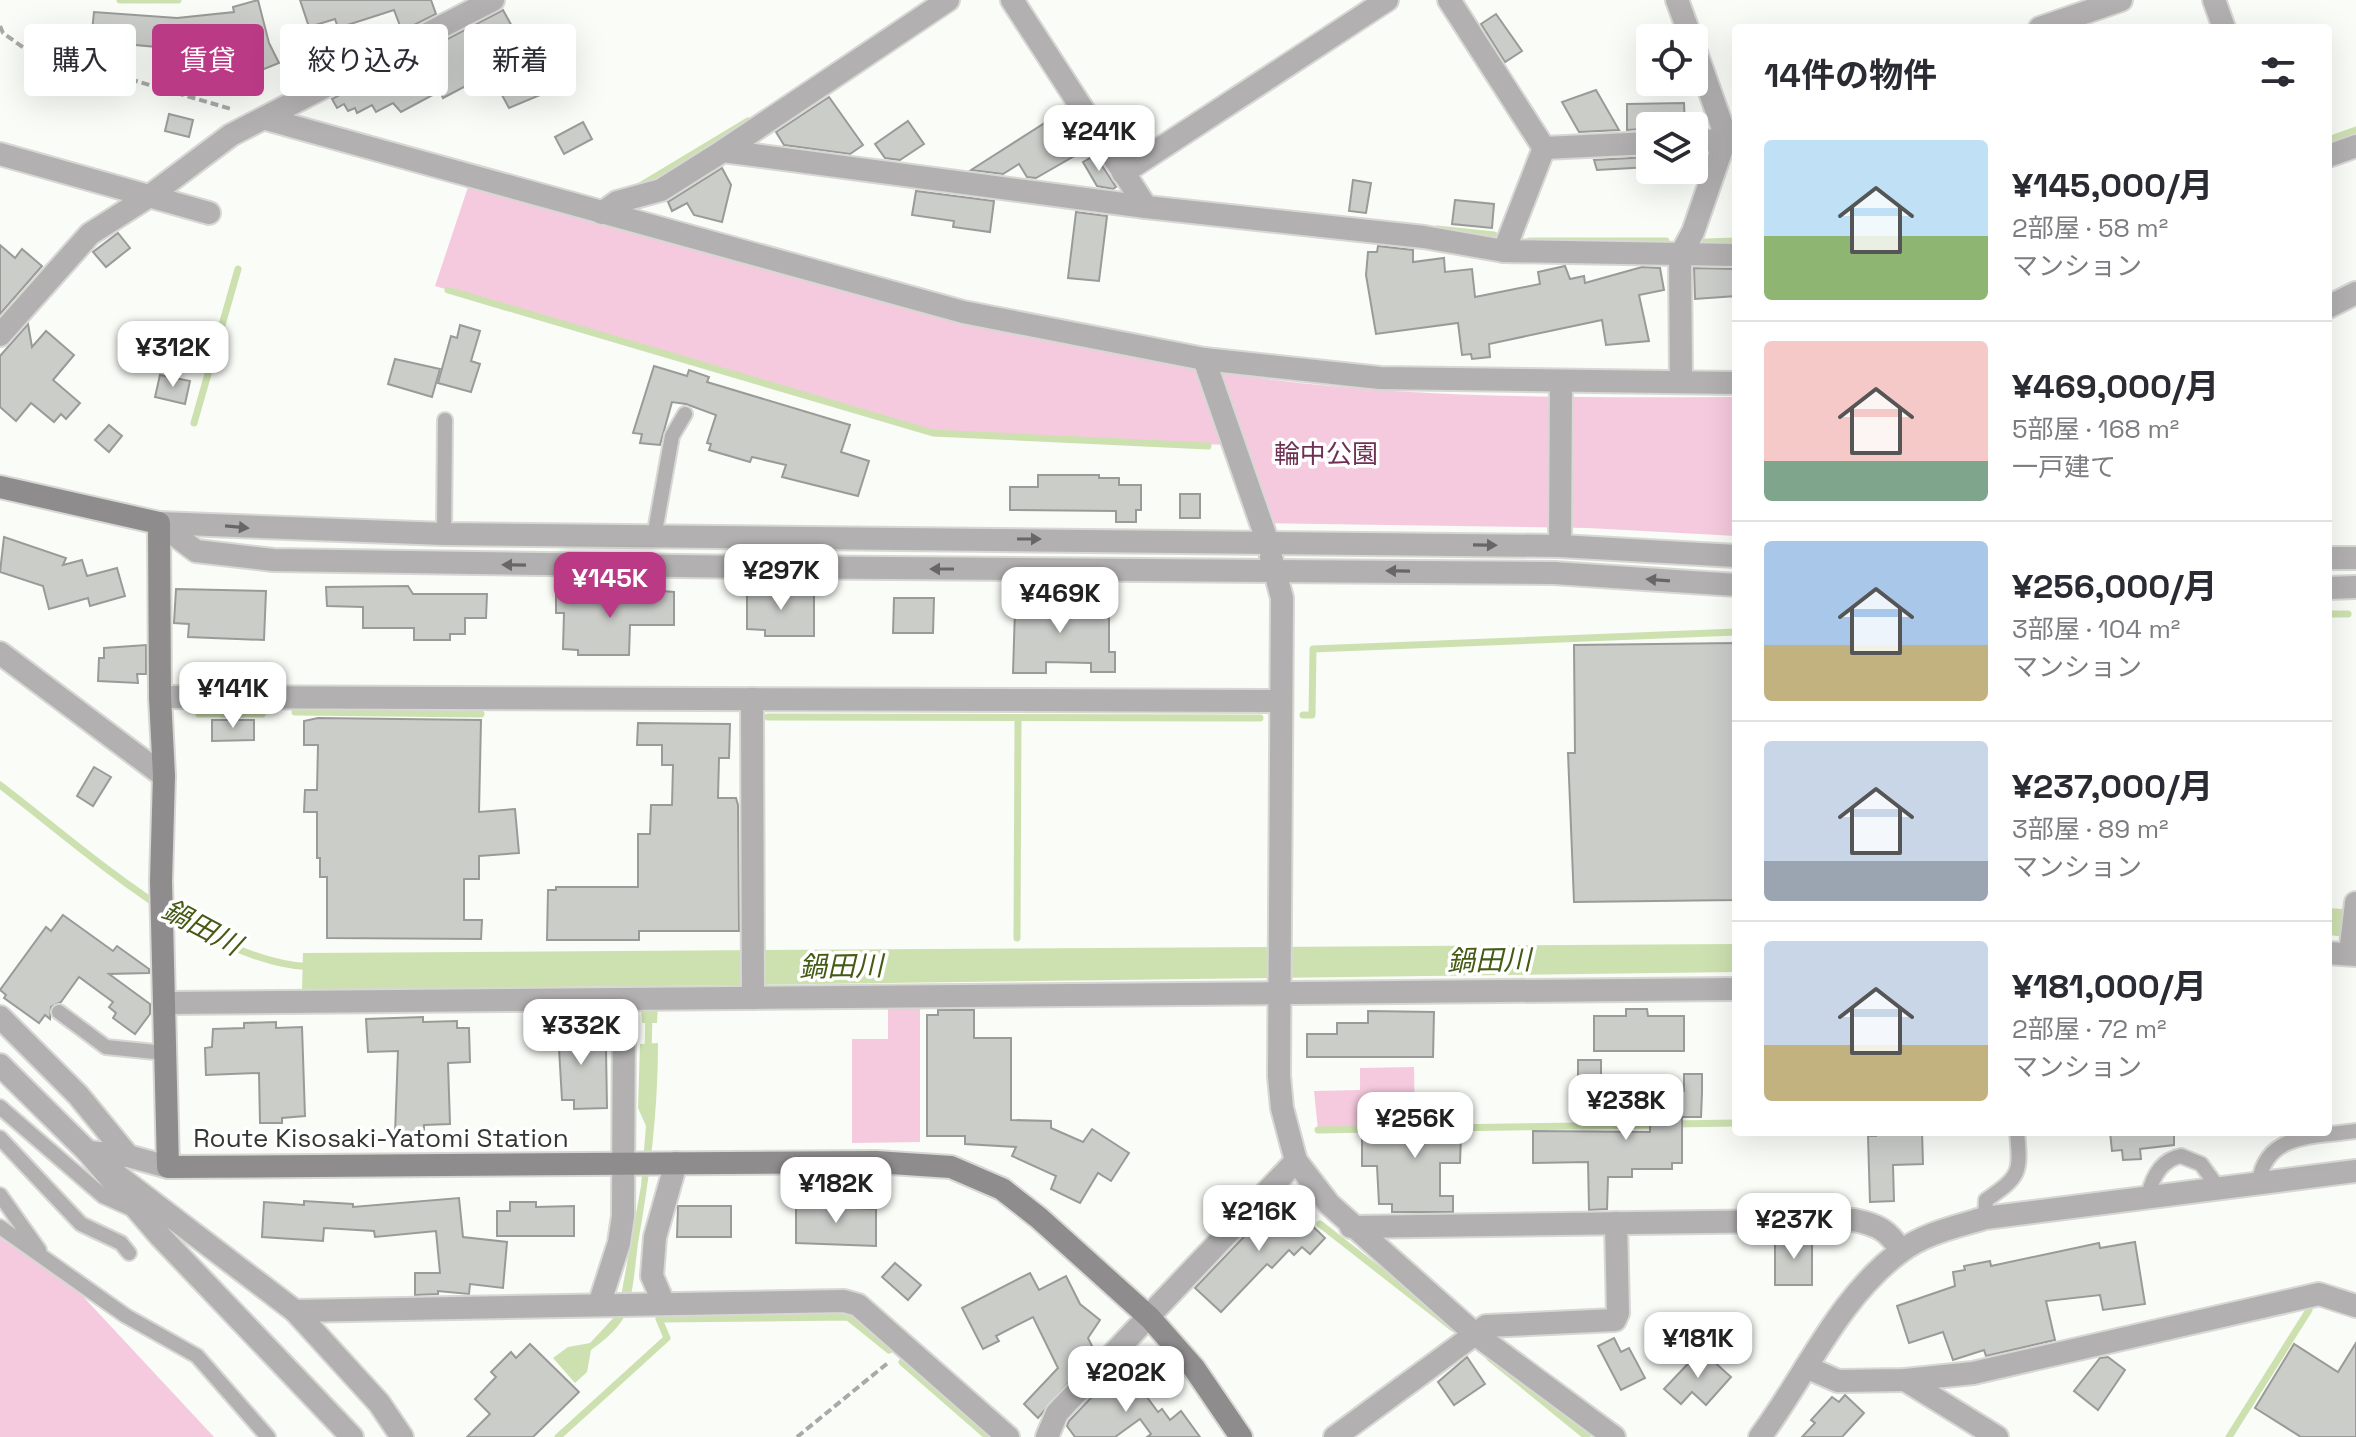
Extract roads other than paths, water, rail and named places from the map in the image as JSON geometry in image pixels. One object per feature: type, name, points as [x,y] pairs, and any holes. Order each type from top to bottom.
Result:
[{"type":"main road","points":[[0,487],[159,523]]},
{"type":"main road","name":"Route Kisosaki-Yatomi Station","points":[[159,523],[160,697],[164,776],[162,960],[168,1167],[923,1163],[972,1173],[1002,1189],[1039,1218],[1150,1318],[1194,1368],[1241,1437]]},
{"type":"street","points":[[0,335],[90,234],[151,195],[231,135],[493,0]]},
{"type":"street","points":[[602,213],[617,202],[661,190],[948,0]]},
{"type":"street","points":[[1123,173],[1387,0]]},
{"type":"street","points":[[1449,0],[1544,148]]},
{"type":"street","points":[[1677,0],[1686,24]]},
{"type":"street","points":[[2052,24],[2121,0]]},
{"type":"street","points":[[2214,0],[2223,24]]},
{"type":"street","points":[[1014,1],[1146,207]]},
{"type":"street","points":[[1681,382],[1680,256],[1693,232],[1729,137],[1708,83]]},
{"type":"street","points":[[266,119],[963,312],[1204,359],[1380,378],[1561,383],[1732,383]]},
{"type":"street","points":[[1708,139],[1729,137]]},
{"type":"street","points":[[1544,148],[1636,144]]},
{"type":"street","points":[[2332,155],[2356,146]]},
{"type":"street","points":[[1504,251],[1544,148]]},
{"type":"street","points":[[723,151],[1146,207],[1424,237],[1504,251],[1732,255]]},
{"type":"street","points":[[0,154],[209,213]]},
{"type":"street","points":[[2332,305],[2356,293]]},
{"type":"street","points":[[1204,359],[1267,540],[1282,598],[1279,994],[1282,1108],[1296,1161],[1351,1227],[1475,1334],[1614,1437]]},
{"type":"street","points":[[1560,546],[1561,383]]},
{"type":"street","points":[[159,523],[444,534],[1267,540],[1560,546],[1732,556]]},
{"type":"street","points":[[159,523],[196,551],[273,560],[1554,573],[1732,585]]},
{"type":"street","points":[[2332,558],[2356,558]]},
{"type":"street","points":[[2332,588],[2356,587]]},
{"type":"street","points":[[0,653],[164,776]]},
{"type":"street","points":[[160,697],[1279,701]]},
{"type":"street","points":[[752,699],[752,994]]},
{"type":"street","points":[[2346,951],[2356,904]]},
{"type":"street","points":[[164,1003],[672,999],[752,994],[1279,994],[1732,989]]},
{"type":"street","points":[[606,1305],[619,1243],[627,1164],[629,999]]},
{"type":"street","points":[[0,1017],[78,1095],[128,1156]]},
{"type":"street","points":[[0,1065],[88,1152],[140,1212],[352,1437]]},
{"type":"street","points":[[88,1152],[128,1156],[168,1167]]},
{"type":"street","points":[[88,1152],[295,1311],[379,1403],[402,1437]]},
{"type":"street","points":[[1047,1437],[1057,1413],[1296,1161]]},
{"type":"street","points":[[664,1304],[652,1276],[667,1163]]},
{"type":"street","points":[[1760,1437],[1855,1298],[1901,1251],[1935,1233],[1985,1218],[2217,1186],[2356,1171]]},
{"type":"street","points":[[1351,1227],[1854,1220],[1879,1226],[1890,1233],[1901,1251]]},
{"type":"street","points":[[1335,1437],[1486,1326],[1615,1320],[1618,1313],[1616,1223]]},
{"type":"street","points":[[1806,1367],[1838,1381],[1905,1380],[1973,1373],[2319,1294],[2356,1306]]},
{"type":"street","points":[[295,1311],[844,1301],[858,1305],[1008,1437]]},
{"type":"street","points":[[1905,1380],[1997,1437]]},
{"type":"lane","points":[[654,537],[672,436],[685,414]]},
{"type":"lane","points":[[444,534],[445,420]]},
{"type":"lane","points":[[59,1012],[106,1047],[165,1053]]},
{"type":"lane","points":[[0,1107],[103,1196],[140,1212]]},
{"type":"lane","points":[[2332,1135],[2356,1131]]},
{"type":"lane","points":[[1985,1218],[1986,1200],[2014,1180],[2018,1172],[2017,1136]]},
{"type":"lane","points":[[2259,1181],[2262,1163],[2277,1148],[2288,1142],[2325,1136]]},
{"type":"lane","points":[[0,1138],[81,1224],[121,1243],[129,1253]]},
{"type":"lane","points":[[2148,1196],[2157,1173],[2166,1162],[2181,1156],[2201,1164],[2217,1186]]},
{"type":"lane","points":[[0,1195],[43,1256]]},
{"type":"lane","points":[[0,1227],[126,1316],[197,1356],[268,1437]]},
{"type":"water","points":[[2332,908],[2356,910],[2356,938],[2332,935]]},
{"type":"water","points":[[1732,944],[1732,972],[659,986],[657,1023],[642,1023],[640,986],[302,990],[303,953]]},
{"type":"water","points":[[658,1043],[652,1143],[629,1302],[625,1316],[617,1327],[591,1350],[587,1372],[575,1383],[553,1358],[568,1347],[590,1343],[618,1313],[641,1186],[646,1126],[638,1108],[640,1044]]},
{"type":"waterway","points":[[120,0],[178,0]]},
{"type":"waterway","points":[[640,186],[748,121]]},
{"type":"waterway","points":[[2332,139],[2356,130]]},
{"type":"waterway","points":[[1437,229],[1494,235]]},
{"type":"waterway","points":[[1530,241],[1666,241]]},
{"type":"waterway","points":[[1706,242],[1732,241]]},
{"type":"waterway","points":[[194,423],[238,269]]},
{"type":"waterway","points":[[448,290],[933,433],[1208,446]]},
{"type":"waterway","points":[[2332,614],[2348,614]]},
{"type":"waterway","points":[[1303,715],[1312,715],[1313,649],[1732,632]]},
{"type":"waterway","points":[[295,712],[481,714]]},
{"type":"waterway","points":[[199,714],[262,714]]},
{"type":"waterway","points":[[768,717],[1260,718]]},
{"type":"waterway","points":[[1017,938],[1018,718]]},
{"type":"waterway","name":"鍋田川","points":[[0,785],[107,869],[188,924],[230,946],[271,961],[311,967]]},
{"type":"waterway","points":[[648,1054],[649,1014]]},
{"type":"waterway","points":[[1672,1124],[1732,1123]]},
{"type":"waterway","points":[[1444,1128],[1656,1125]]},
{"type":"waterway","points":[[1318,1130],[1428,1128]]},
{"type":"waterway","points":[[1320,1224],[1453,1328]]},
{"type":"waterway","points":[[2229,1437],[2309,1310]]},
{"type":"waterway","points":[[558,1437],[667,1338],[659,1319],[848,1317],[889,1350]]},
{"type":"waterway","points":[[1490,1358],[1587,1437]]},
{"type":"waterway","points":[[902,1362],[988,1437]]},
{"type":"park label","name":"輪中公園","points":[[1326,454]]}]
